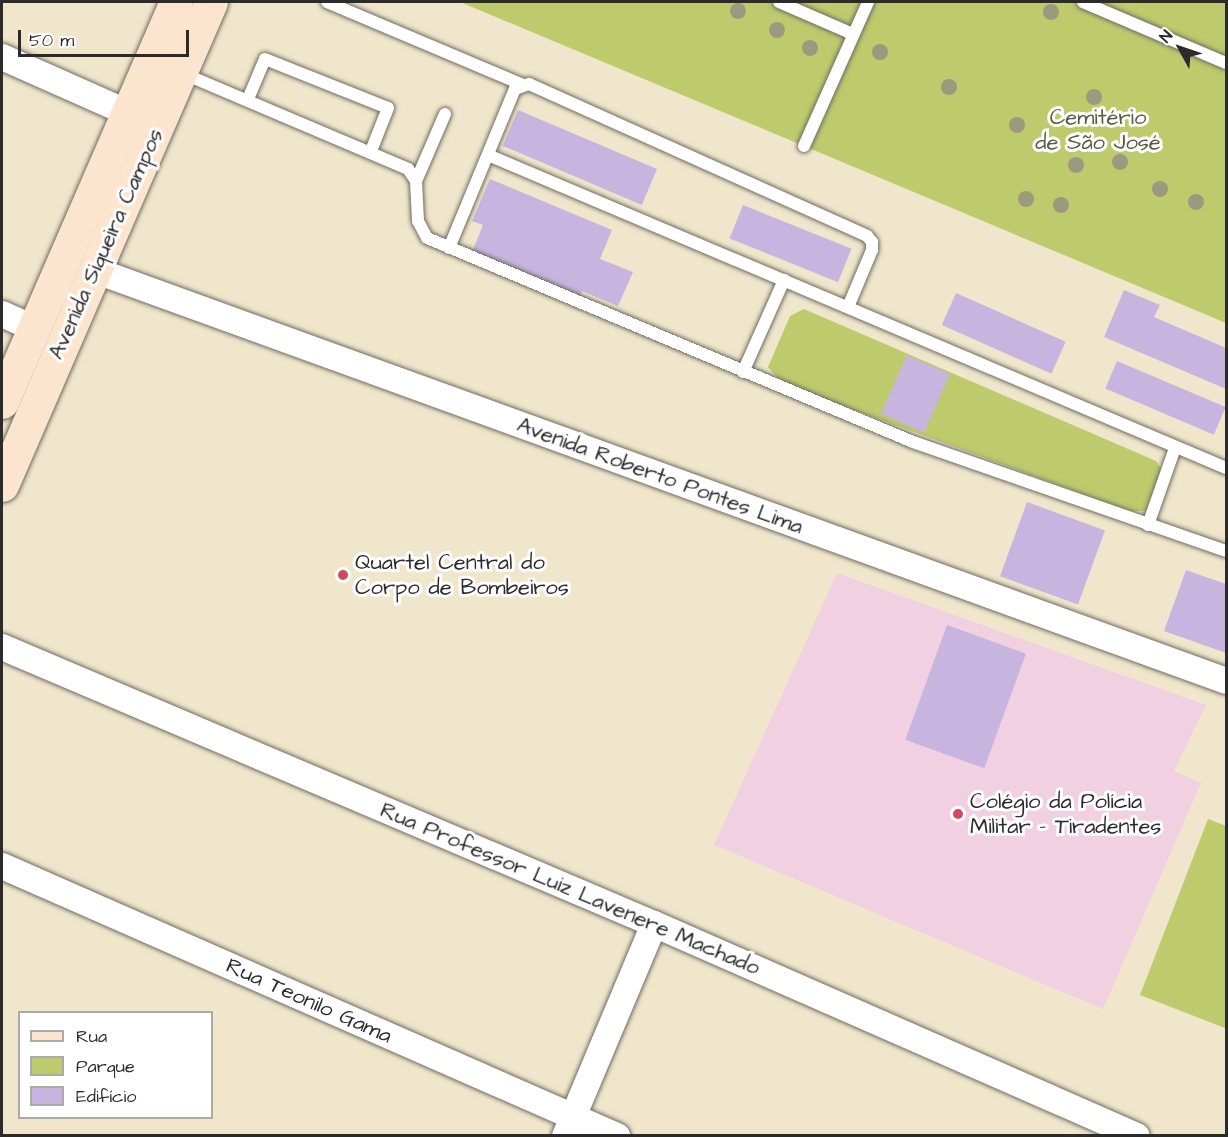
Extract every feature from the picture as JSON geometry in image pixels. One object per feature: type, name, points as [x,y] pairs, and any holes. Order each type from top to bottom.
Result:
[{"type":"main road","name":"Avenida Siqueira Campos","points":[[2,485],[33,328],[176,2]]},
{"type":"main road","name":"Avenida Siqueira Campos","points":[[19,392],[94,270],[159,126],[211,2]]},
{"type":"street","points":[[2,57],[159,126]]},
{"type":"street","name":"Avenida Roberto Pontes Lima","points":[[94,270],[1227,681]]},
{"type":"street","points":[[2,314],[33,328]]},
{"type":"street","name":"Rua Professor Luiz Lavenere Machado","points":[[2,647],[654,924],[1137,1136]]},
{"type":"street","name":"Rua Teonilo Gama","points":[[2,866],[569,1126],[617,1136]]},
{"type":"street","points":[[569,1126],[654,924]]},
{"type":"lane","points":[[327,2],[521,84],[529,84],[867,236],[872,242],[872,250],[848,307]]},
{"type":"lane","points":[[779,2],[853,34]]},
{"type":"lane","points":[[804,146],[868,2]]},
{"type":"lane","points":[[1083,2],[1227,63]]},
{"type":"lane","points":[[248,99],[266,58],[388,108],[371,151]]},
{"type":"lane","points":[[181,72],[371,151],[408,169],[416,181]]},
{"type":"lane","points":[[449,248],[515,89],[521,84]]},
{"type":"lane","points":[[446,114],[416,181],[418,221],[427,238],[913,442],[1227,551]]},
{"type":"lane","points":[[488,155],[1175,448],[1227,468]]},
{"type":"lane","points":[[743,372],[784,280]]},
{"type":"lane","points":[[1148,525],[1175,448]]},
{"type":"shaded area","name":"Colégio da Polícia Militar - Tiradentes","points":[[837,573],[1206,705],[1174,771],[1201,783],[1103,1009],[714,845]]},
{"type":"green space","name":"Cemitério de São José","points":[[460,2],[1226,2],[1226,323],[804,146]]},
{"type":"green space","points":[[804,309],[1156,461],[1166,475],[1157,503],[1145,511],[1130,511],[781,383],[768,367],[790,316]]},
{"type":"green space","points":[[1208,819],[1226,826],[1225,1028],[1140,995]]},
{"type":"building","points":[[518,110],[657,169],[642,205],[503,146]]},
{"type":"building","points":[[490,179],[612,230],[600,259],[633,272],[618,306],[582,291],[580,297],[472,252],[483,225],[472,221]]},
{"type":"building","points":[[743,205],[851,249],[838,282],[730,238]]},
{"type":"building","points":[[1124,290],[1160,305],[1154,317],[1226,348],[1226,389],[1104,337]]},
{"type":"building","points":[[956,293],[1066,342],[1051,374],[942,325]]},
{"type":"building","points":[[907,355],[950,374],[924,433],[881,413]]},
{"type":"building","points":[[1117,361],[1226,407],[1214,435],[1105,389]]},
{"type":"building","points":[[1027,502],[1105,530],[1078,605],[1000,576]]},
{"type":"building","points":[[1186,570],[1226,584],[1226,653],[1164,631]]},
{"type":"building","points":[[947,625],[1026,654],[984,768],[905,740]]},
{"type":"place","name":"Quartel Central do Corpo de Bombeiros","points":[[343,575]]},
{"type":"place","name":"Colégio da Polícia Militar - Tiradentes","points":[[958,814]]}]
